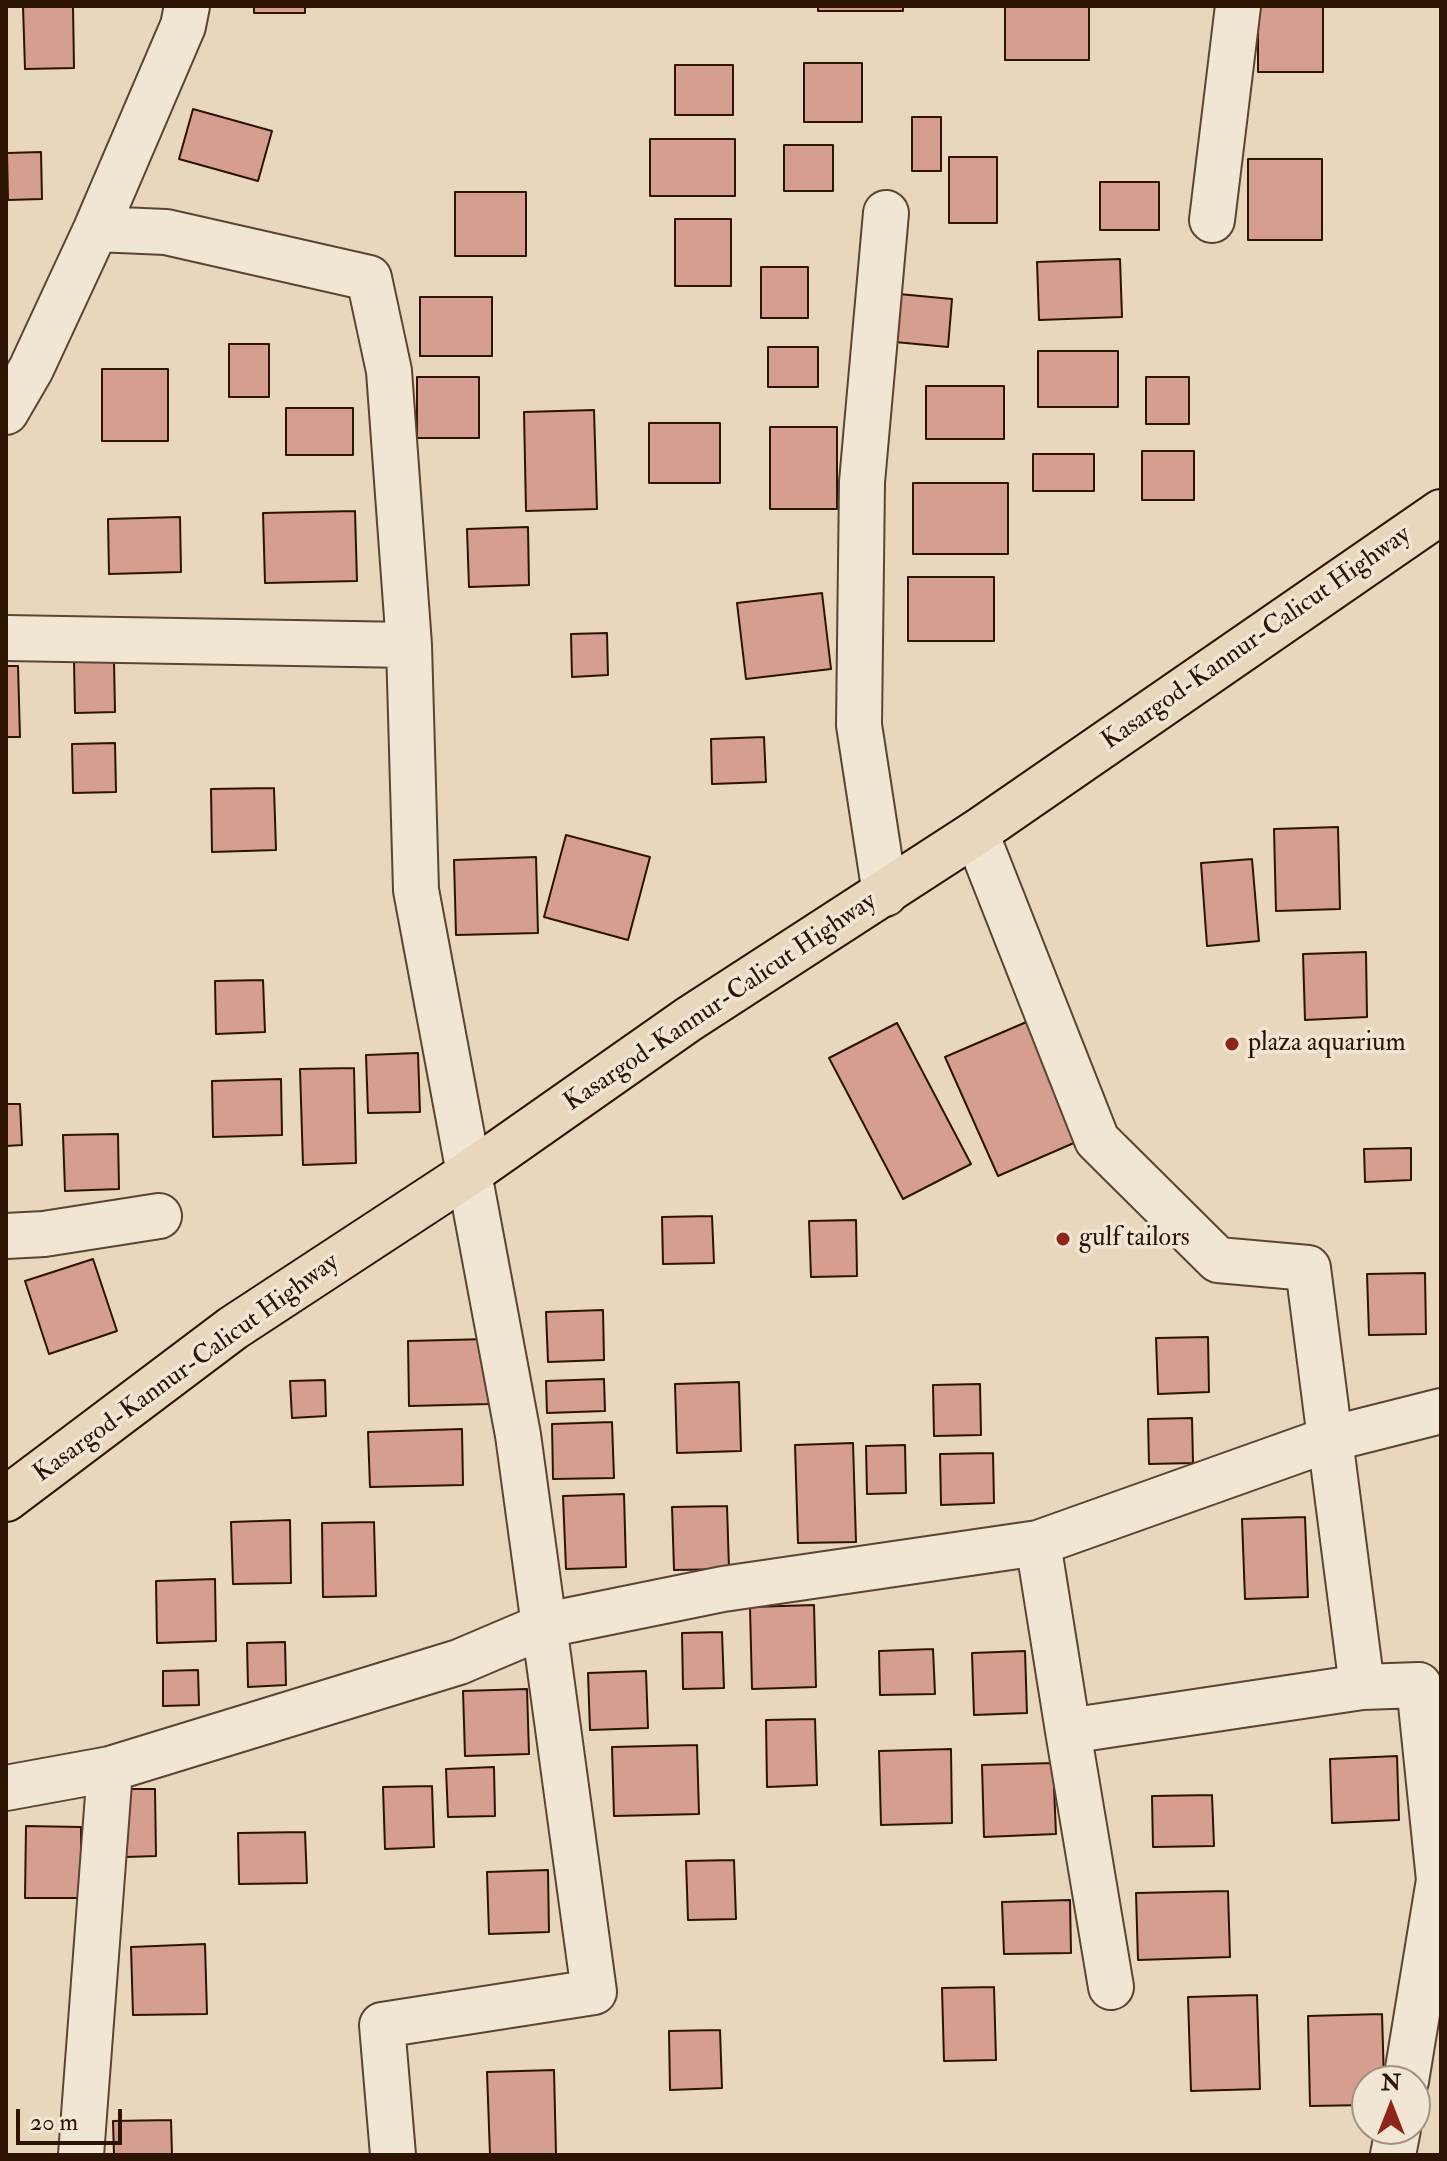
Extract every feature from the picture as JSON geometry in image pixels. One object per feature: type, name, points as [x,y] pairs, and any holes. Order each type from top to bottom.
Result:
[{"type":"highway","name":"Kasargod-Kannur-Calicut Highway","points":[[6,1499],[233,1328],[468,1174],[689,1019],[976,833],[1441,512]]},
{"type":"street","points":[[6,412],[31,369],[96,229],[183,26],[187,6]]},
{"type":"street","points":[[1212,220],[1238,6]]},
{"type":"street","points":[[885,894],[859,725],[862,482],[886,213]]},
{"type":"street","points":[[96,229],[166,232],[369,278],[389,371],[409,645],[416,890],[518,1435],[594,1992],[382,2025],[393,2155]]},
{"type":"street","points":[[6,638],[409,645]]},
{"type":"street","points":[[976,833],[1097,1140],[1218,1260],[1308,1268],[1362,1687]]},
{"type":"street","points":[[6,1236],[44,1234],[159,1216]]},
{"type":"street","points":[[6,1788],[110,1769],[459,1662],[546,1625],[723,1589],[1038,1543],[1330,1439],[1441,1411]]},
{"type":"street","points":[[1038,1543],[1111,1987]]},
{"type":"street","points":[[1068,1731],[1362,1687],[1430,1686],[1439,1880],[1409,2065]]},
{"type":"street","points":[[81,2155],[110,1769]]},
{"type":"building","points":[[23,6],[73,6],[74,68],[25,69]]},
{"type":"building","points":[[254,6],[305,6],[305,13],[254,13]]},
{"type":"building","points":[[818,6],[903,6],[903,11],[818,11]]},
{"type":"building","points":[[1005,6],[1089,6],[1089,60],[1005,60]]},
{"type":"building","points":[[1258,6],[1323,6],[1323,72],[1258,72]]},
{"type":"building","points":[[804,63],[862,63],[862,122],[804,122]]},
{"type":"building","points":[[675,65],[733,65],[733,115],[675,115]]},
{"type":"building","points":[[193,109],[272,131],[258,181],[179,159]]},
{"type":"building","points":[[912,117],[941,117],[941,171],[912,171]]},
{"type":"building","points":[[650,139],[735,139],[735,196],[650,196]]},
{"type":"building","points":[[784,145],[833,145],[833,191],[784,191]]},
{"type":"building","points":[[41,152],[42,199],[8,200],[7,153]]},
{"type":"building","points":[[949,157],[997,157],[997,223],[949,223]]},
{"type":"building","points":[[1248,159],[1322,159],[1322,240],[1248,240]]},
{"type":"building","points":[[1100,182],[1159,182],[1159,230],[1100,230]]},
{"type":"building","points":[[455,192],[526,192],[526,256],[455,256]]},
{"type":"building","points":[[675,219],[731,219],[731,286],[675,286]]},
{"type":"building","points":[[1120,259],[1122,317],[1039,320],[1037,262]]},
{"type":"building","points":[[761,267],[808,267],[808,318],[761,318]]},
{"type":"building","points":[[899,294],[952,299],[948,347],[895,342]]},
{"type":"building","points":[[420,297],[492,297],[492,356],[420,356]]},
{"type":"building","points":[[229,344],[269,344],[269,397],[229,397]]},
{"type":"building","points":[[768,347],[818,347],[818,387],[768,387]]},
{"type":"building","points":[[1038,351],[1118,351],[1118,407],[1038,407]]},
{"type":"building","points":[[102,369],[168,369],[168,441],[102,441]]},
{"type":"building","points":[[417,377],[479,377],[479,438],[417,438]]},
{"type":"building","points":[[1146,377],[1189,377],[1189,424],[1146,424]]},
{"type":"building","points":[[926,386],[1004,386],[1004,439],[926,439]]},
{"type":"building","points":[[286,408],[353,408],[353,455],[286,455]]},
{"type":"building","points":[[594,410],[597,509],[526,511],[524,412]]},
{"type":"building","points":[[649,423],[720,423],[720,483],[649,483]]},
{"type":"building","points":[[770,427],[837,427],[837,509],[770,509]]},
{"type":"building","points":[[1142,451],[1194,451],[1194,500],[1142,500]]},
{"type":"building","points":[[1033,454],[1094,454],[1094,491],[1033,491]]},
{"type":"building","points":[[913,483],[1008,483],[1008,554],[913,554]]},
{"type":"building","points":[[355,511],[357,581],[265,583],[263,513]]},
{"type":"building","points":[[180,517],[181,572],[109,574],[108,519]]},
{"type":"building","points":[[528,527],[529,585],[469,587],[467,529]]},
{"type":"building","points":[[908,577],[994,577],[994,641],[908,641]]},
{"type":"building","points":[[822,593],[831,669],[746,679],[737,603]]},
{"type":"building","points":[[607,633],[608,675],[572,677],[571,634]]},
{"type":"building","points":[[74,661],[114,661],[115,712],[75,713]]},
{"type":"building","points":[[6,666],[18,666],[20,737],[6,737]]},
{"type":"building","points":[[764,737],[766,782],[712,784],[711,739]]},
{"type":"building","points":[[115,743],[116,792],[73,793],[72,744]]},
{"type":"building","points":[[274,788],[276,850],[212,852],[211,789]]},
{"type":"building","points":[[1338,827],[1340,909],[1276,911],[1274,829]]},
{"type":"building","points":[[566,835],[650,857],[628,940],[544,917]]},
{"type":"building","points":[[536,857],[538,933],[456,935],[454,860]]},
{"type":"building","points":[[1252,859],[1259,941],[1207,946],[1201,863]]},
{"type":"building","points":[[1366,952],[1367,1017],[1305,1020],[1303,954]]},
{"type":"building","points":[[263,980],[265,1032],[216,1034],[215,981]]},
{"type":"building","points":[[1031,1020],[1083,1139],[998,1176],[945,1057]]},
{"type":"building","points":[[897,1023],[971,1164],[903,1199],[829,1058]]},
{"type":"building","points":[[418,1053],[420,1112],[368,1113],[366,1055]]},
{"type":"building","points":[[354,1068],[356,1163],[303,1165],[300,1069]]},
{"type":"building","points":[[281,1079],[282,1135],[213,1137],[212,1081]]},
{"type":"building","points":[[6,1104],[20,1104],[22,1145],[6,1146]]},
{"type":"building","points":[[118,1134],[119,1189],[65,1191],[63,1135]]},
{"type":"building","points":[[1411,1148],[1411,1180],[1365,1182],[1364,1149]]},
{"type":"building","points":[[712,1216],[714,1263],[663,1264],[662,1217]]},
{"type":"building","points":[[856,1220],[857,1276],[811,1277],[809,1221]]},
{"type":"building","points":[[93,1259],[117,1331],[49,1354],[25,1281]]},
{"type":"building","points":[[1425,1273],[1426,1334],[1369,1335],[1367,1274]]},
{"type":"building","points":[[603,1310],[604,1360],[548,1362],[546,1312]]},
{"type":"building","points":[[1208,1337],[1209,1392],[1158,1394],[1156,1338]]},
{"type":"building","points":[[489,1339],[490,1404],[409,1406],[408,1341]]},
{"type":"building","points":[[604,1379],[605,1411],[547,1413],[546,1381]]},
{"type":"building","points":[[325,1380],[326,1416],[292,1418],[290,1381]]},
{"type":"building","points":[[739,1382],[741,1451],[677,1453],[675,1384]]},
{"type":"building","points":[[980,1384],[981,1435],[934,1436],[933,1385]]},
{"type":"building","points":[[1192,1418],[1193,1463],[1149,1464],[1148,1419]]},
{"type":"building","points":[[612,1422],[614,1478],[553,1479],[552,1424]]},
{"type":"building","points":[[462,1429],[463,1485],[370,1487],[368,1432]]},
{"type":"building","points":[[853,1443],[856,1542],[798,1543],[795,1445]]},
{"type":"building","points":[[905,1445],[906,1493],[867,1494],[866,1446]]},
{"type":"building","points":[[993,1453],[994,1503],[941,1505],[940,1454]]},
{"type":"building","points":[[624,1494],[626,1567],[566,1569],[563,1496]]},
{"type":"building","points":[[727,1506],[729,1569],[674,1570],[672,1507]]},
{"type":"building","points":[[1305,1517],[1308,1597],[1245,1599],[1242,1519]]},
{"type":"building","points":[[290,1520],[291,1583],[233,1584],[231,1522]]},
{"type":"building","points":[[374,1522],[376,1596],[323,1597],[322,1523]]},
{"type":"building","points":[[215,1579],[216,1641],[157,1643],[156,1581]]},
{"type":"building","points":[[814,1605],[816,1687],[752,1689],[750,1607]]},
{"type":"building","points":[[722,1632],[724,1688],[683,1689],[682,1633]]},
{"type":"building","points":[[285,1642],[286,1685],[248,1687],[247,1643]]},
{"type":"building","points":[[933,1649],[935,1694],[880,1695],[879,1651]]},
{"type":"building","points":[[1025,1651],[1027,1713],[974,1715],[972,1653]]},
{"type":"building","points":[[198,1670],[199,1705],[163,1706],[163,1671]]},
{"type":"building","points":[[646,1671],[648,1728],[590,1730],[588,1673]]},
{"type":"building","points":[[527,1689],[529,1754],[465,1756],[463,1691]]},
{"type":"building","points":[[815,1719],[817,1785],[767,1787],[766,1720]]},
{"type":"building","points":[[697,1745],[699,1814],[614,1816],[612,1747]]},
{"type":"building","points":[[951,1749],[952,1823],[881,1825],[879,1751]]},
{"type":"building","points":[[1397,1756],[1399,1820],[1332,1823],[1330,1759]]},
{"type":"building","points":[[1053,1763],[1056,1834],[984,1837],[982,1765]]},
{"type":"building","points":[[494,1767],[495,1816],[448,1817],[446,1769]]},
{"type":"building","points":[[432,1786],[434,1847],[385,1849],[383,1787]]},
{"type":"building","points":[[124,1789],[155,1789],[156,1856],[126,1857]]},
{"type":"building","points":[[1212,1795],[1214,1846],[1153,1847],[1152,1796]]},
{"type":"building","points":[[26,1826],[81,1827],[81,1898],[25,1898]]},
{"type":"building","points":[[305,1832],[307,1883],[239,1884],[238,1833]]},
{"type":"building","points":[[734,1860],[736,1919],[688,1920],[686,1861]]},
{"type":"building","points":[[548,1870],[549,1932],[489,1934],[487,1872]]},
{"type":"building","points":[[1228,1891],[1230,1957],[1138,1960],[1136,1893]]},
{"type":"building","points":[[1070,1900],[1071,1953],[1004,1954],[1002,1902]]},
{"type":"building","points":[[205,1944],[207,2014],[133,2015],[131,1947]]},
{"type":"building","points":[[994,1987],[996,2060],[944,2061],[942,1988]]},
{"type":"building","points":[[1257,1995],[1260,2089],[1191,2091],[1188,1997]]},
{"type":"building","points":[[1382,2014],[1384,2065],[1351,2065],[1351,2105],[1310,2106],[1308,2016]]},
{"type":"building","points":[[720,2030],[722,2088],[670,2090],[669,2031]]},
{"type":"building","points":[[554,2070],[556,2154],[490,2155],[487,2072]]},
{"type":"building","points":[[171,2120],[172,2155],[114,2155],[113,2121]]},
{"type":"place","name":"plaza aquarium","points":[[1232,1044]]},
{"type":"place","name":"gulf tailors","points":[[1063,1239]]}]
